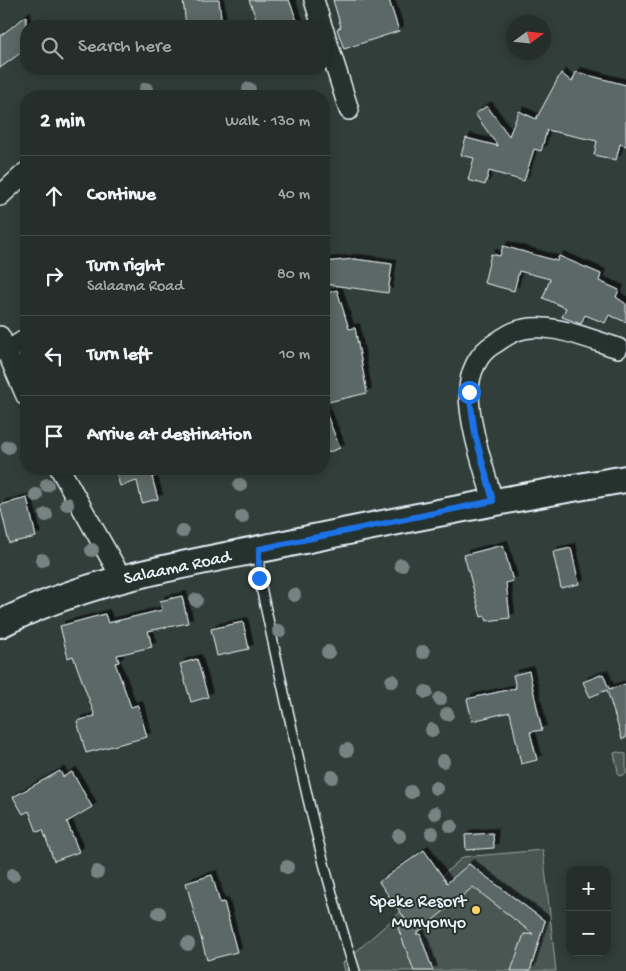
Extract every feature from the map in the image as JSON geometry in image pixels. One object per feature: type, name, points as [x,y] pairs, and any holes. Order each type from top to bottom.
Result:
[{"type":"street","points":[[314,0],[320,20]]},
{"type":"street","points":[[330,50],[349,110]]},
{"type":"street","points":[[0,196],[20,178]]},
{"type":"street","points":[[493,501],[475,434],[469,392],[472,374],[482,351],[515,331],[541,328],[560,331],[618,348]]},
{"type":"street","points":[[20,340],[4,343],[20,382]]},
{"type":"street","points":[[63,475],[120,578]]},
{"type":"street","name":"Salaama Road","points":[[0,624],[24,612],[120,578],[493,501],[626,479]]},
{"type":"lane","points":[[259,549],[259,578],[307,790],[334,898],[356,971]]},
{"type":"shaded area","points":[[614,753],[626,754],[626,774],[619,776]]},
{"type":"shaded area","name":"Speke Resort Munyonyo","points":[[543,850],[556,971],[345,971],[343,963],[463,857]]},
{"type":"building","points":[[183,0],[219,0],[221,20],[185,20]]},
{"type":"building","points":[[249,0],[289,0],[297,20],[257,20]]},
{"type":"building","points":[[333,0],[389,0],[399,31],[344,49],[337,29],[341,27]]},
{"type":"building","points":[[20,21],[20,53],[0,68],[0,36]]},
{"type":"building","points":[[576,72],[626,85],[626,146],[620,144],[616,160],[594,155],[597,141],[547,130],[541,151],[534,149],[524,181],[489,171],[485,185],[468,180],[474,158],[461,155],[466,138],[498,146],[475,114],[487,106],[509,136],[519,111],[536,119],[561,73],[572,82]]},
{"type":"building","points":[[503,246],[557,261],[559,256],[601,274],[599,281],[619,290],[616,297],[626,304],[626,322],[609,315],[605,323],[585,315],[581,324],[562,317],[566,308],[543,298],[550,279],[519,271],[514,291],[484,283],[491,254],[500,256]]},
{"type":"building","points":[[354,259],[392,264],[388,293],[330,285],[330,261]]},
{"type":"building","points":[[337,290],[349,329],[355,328],[367,393],[330,402],[330,292]]},
{"type":"building","points":[[330,423],[340,448],[330,452]]},
{"type":"building","points":[[117,475],[161,475],[152,477],[158,499],[142,503],[137,481],[120,486]]},
{"type":"building","points":[[27,498],[36,537],[9,543],[0,505]]},
{"type":"building","points":[[503,545],[513,581],[506,583],[510,618],[487,621],[485,616],[481,617],[464,555]]},
{"type":"building","points":[[571,548],[579,584],[561,588],[553,552]]},
{"type":"building","points":[[182,596],[188,623],[148,631],[152,647],[117,655],[119,662],[115,663],[131,707],[138,705],[147,737],[86,753],[77,721],[95,716],[73,656],[68,658],[60,626],[105,614],[108,623],[162,610],[160,601]]},
{"type":"building","points":[[243,622],[249,649],[217,656],[211,629]]},
{"type":"building","points":[[197,659],[208,697],[191,702],[180,664]]},
{"type":"building","points":[[529,671],[542,730],[530,732],[537,760],[521,764],[510,712],[472,721],[467,699],[516,688],[513,675]]},
{"type":"building","points":[[603,674],[609,689],[626,684],[626,738],[622,739],[607,690],[590,697],[583,682]]},
{"type":"building","points":[[60,771],[63,777],[72,772],[92,807],[67,822],[79,852],[54,861],[43,830],[37,832],[29,811],[23,814],[13,797]]},
{"type":"building","points":[[493,833],[494,848],[466,850],[465,835]]},
{"type":"building","points":[[424,850],[447,883],[469,864],[545,921],[530,971],[511,971],[524,934],[533,934],[473,887],[416,934],[420,934],[433,971],[414,971],[398,928],[406,920],[379,882]]},
{"type":"building","points":[[212,875],[220,903],[224,902],[237,952],[207,960],[186,883]]},
{"type":"place","name":"Speke Resort Munyonyo","points":[[476,910]]},
{"type":"route","points":[[259,578],[259,549],[493,501],[475,434],[469,392]]}]
